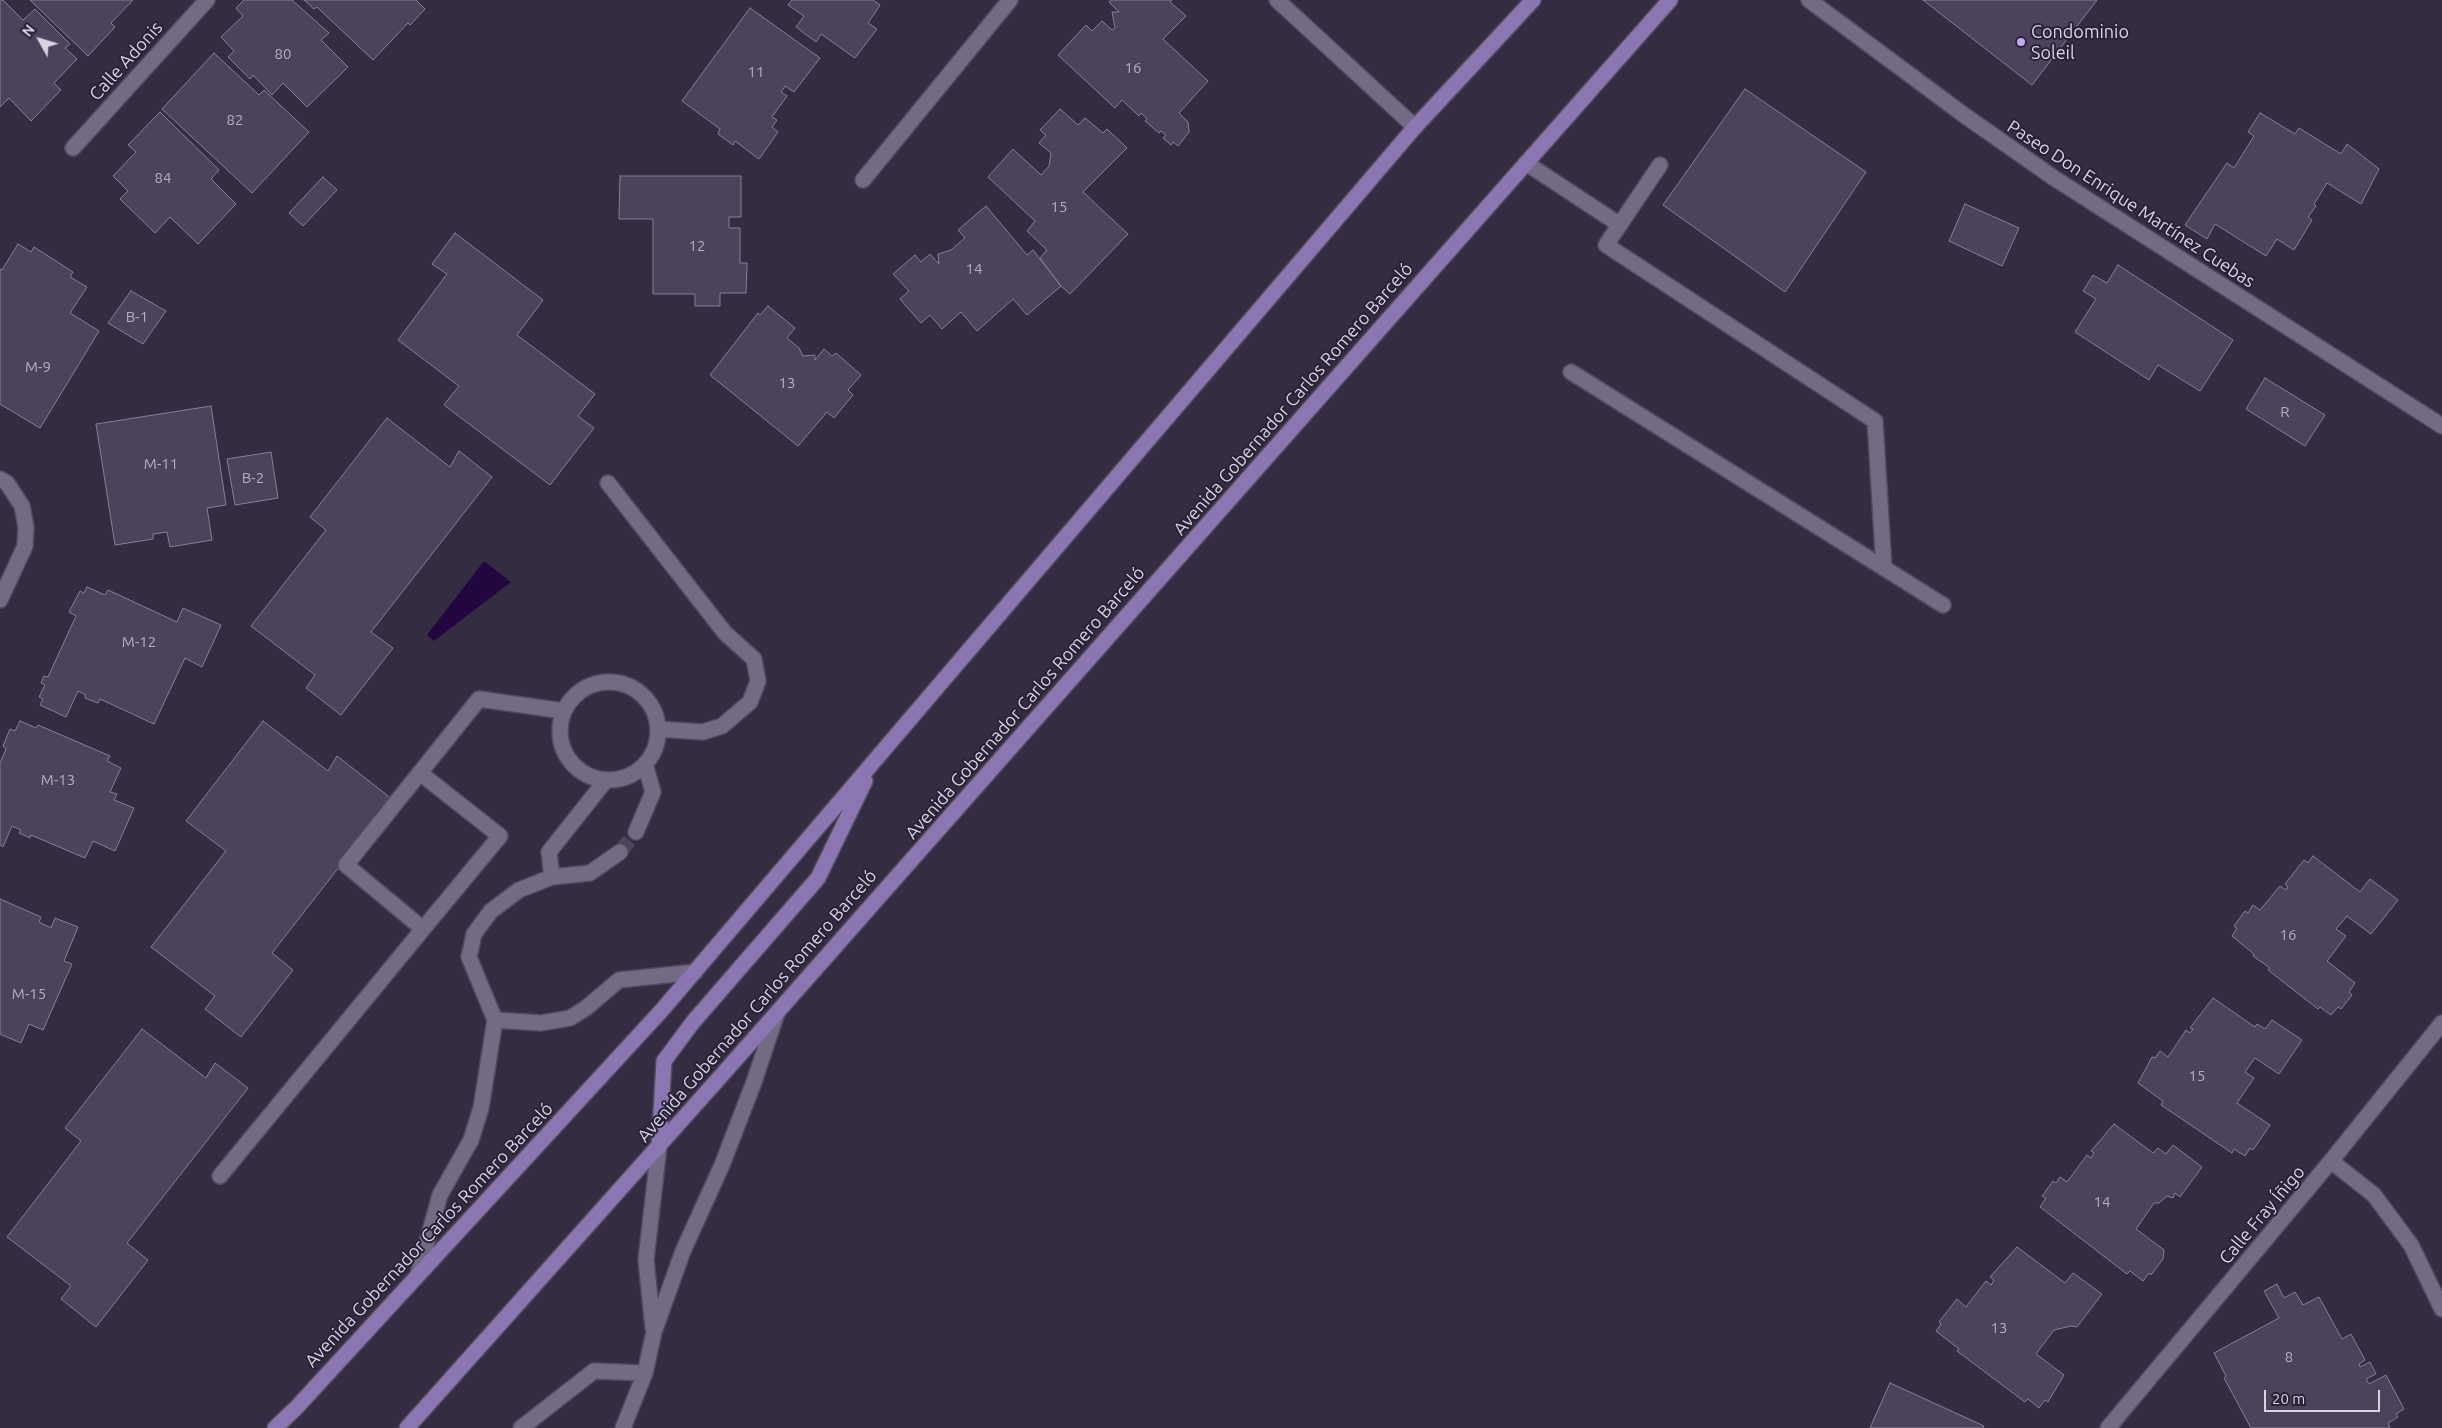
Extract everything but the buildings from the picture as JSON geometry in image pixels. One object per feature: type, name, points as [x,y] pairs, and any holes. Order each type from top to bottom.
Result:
[{"type":"main road","name":"Avenida Gobernador Carlos Romero Barceló","points":[[275,1428],[296,1408],[694,972],[1415,127],[1533,0]]},
{"type":"main road","name":"Avenida Gobernador Carlos Romero Barceló","points":[[407,1428],[659,1147],[1670,0]]},
{"type":"main road","points":[[659,1147],[664,1061],[693,1022],[818,878],[874,762]]},
{"type":"street","name":"Calle Adonis","points":[[73,148],[207,0]]},
{"type":"street","points":[[863,180],[1010,0]]},
{"type":"street","points":[[1277,0],[1415,127]]},
{"type":"street","name":"Paseo Don Enrique Martínez Cuebas","points":[[1809,0],[1964,115],[2054,178],[2442,426]]},
{"type":"street","points":[[1526,162],[1620,225]]},
{"type":"street","points":[[1660,165],[1606,246],[1876,421],[1884,568]]},
{"type":"street","points":[[1571,372],[1942,605]]},
{"type":"street","points":[[0,478],[7,483],[22,506],[26,527],[25,546],[0,600]]},
{"type":"street","points":[[608,483],[725,633],[754,659],[758,681],[750,702],[722,726],[703,732],[658,730]]},
{"type":"street","points":[[602,682],[618,682],[634,688],[647,699],[656,713],[658,730],[656,746],[645,764],[637,772],[622,778],[606,780],[591,777],[577,770],[567,757],[561,743],[560,727],[564,711],[573,696],[586,687],[602,682]]},
{"type":"street","points":[[423,929],[346,866],[479,699],[564,711]]},
{"type":"street","points":[[636,832],[653,792],[645,764]]},
{"type":"street","points":[[220,1176],[500,836],[420,774]]},
{"type":"street","points":[[552,877],[549,852],[606,780]]},
{"type":"street","points":[[418,1274],[440,1195],[471,1140],[481,1108],[495,1020],[469,957],[474,934],[491,911],[519,890],[552,877],[590,873],[620,852]]},
{"type":"street","points":[[495,1020],[541,1023],[570,1018],[586,1008],[619,980],[694,972]]},
{"type":"street","points":[[623,1428],[644,1373],[654,1332],[683,1252],[722,1165],[754,1082],[777,1013]]},
{"type":"street","name":"Calle Fray Íñigo","points":[[2108,1428],[2331,1161],[2442,1023]]},
{"type":"street","points":[[654,1332],[646,1260],[659,1147]]},
{"type":"street","points":[[2331,1161],[2374,1195],[2411,1245],[2442,1309]]},
{"type":"street","points":[[521,1428],[594,1371],[644,1373]]},
{"type":"shaded area","points":[[484,561],[511,582],[434,641],[427,635]]},
{"type":"tunnel","points":[[620,852],[636,832]]},
{"type":"place","name":"Condominio Soleil","points":[[2021,42]]}]
